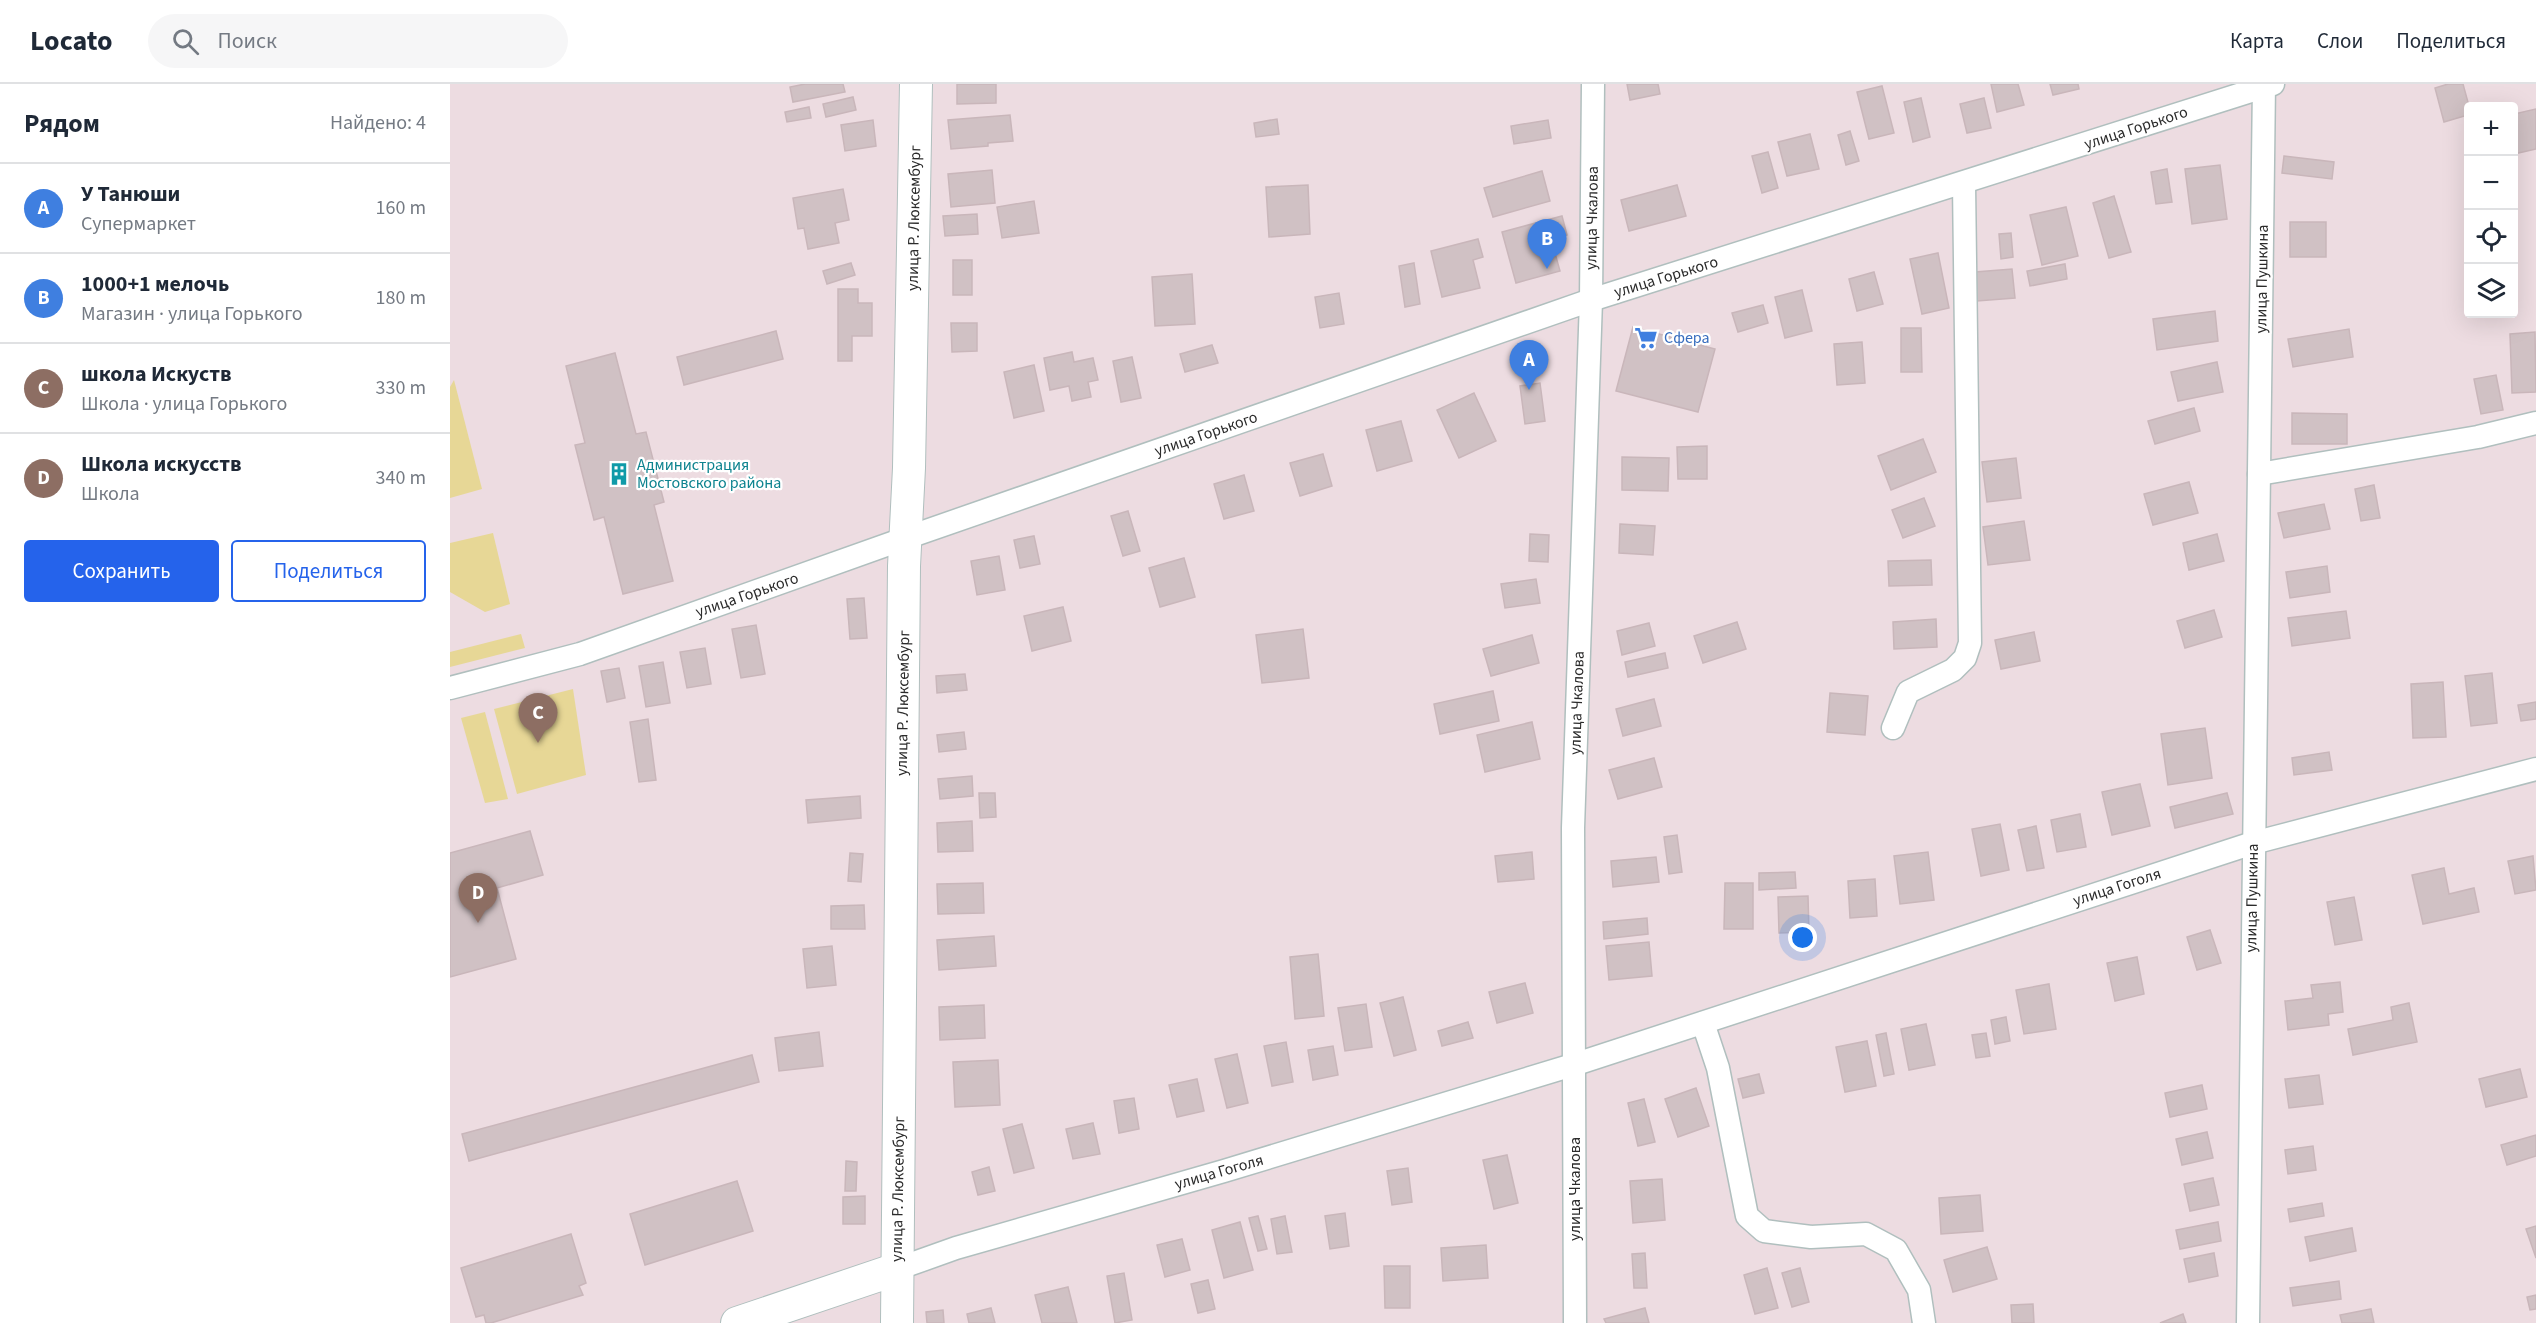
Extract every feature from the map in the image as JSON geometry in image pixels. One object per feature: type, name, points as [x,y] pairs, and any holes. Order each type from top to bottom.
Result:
[{"type":"street","name":"улица Р. Люксембург","points":[[897,1323],[904,566],[916,84]]},
{"type":"street","name":"улица Чкалова","points":[[1575,1323],[1573,828],[1591,300],[1593,84]]},
{"type":"street","name":"улица Горького","points":[[450,688],[580,654],[1591,300],[1964,184],[2267,85]]},
{"type":"street","name":"улица Пушкина","points":[[2248,1323],[2253,843],[2267,85]]},
{"type":"street","points":[[1893,728],[1908,692],[1953,670],[1965,658],[1970,644],[1964,184]]},
{"type":"street","points":[[2259,474],[2478,437],[2536,423]]},
{"type":"street","name":"улица Гоголя","points":[[737,1323],[956,1248],[1213,1174],[1575,1064],[2253,843],[2536,769]]},
{"type":"street","points":[[1703,1023],[1719,1068],[1747,1216],[1764,1231],[1810,1237],[1866,1234],[1896,1250],[1919,1290],[1924,1323]]},
{"type":"shaded area","points":[[454,380],[482,489],[450,498],[450,387]]},
{"type":"shaded area","points":[[493,533],[510,604],[485,612],[450,592],[450,543]]},
{"type":"shaded area","points":[[521,634],[525,648],[450,667],[450,652]]},
{"type":"shaded area","points":[[573,689],[586,775],[517,794],[494,709]]},
{"type":"shaded area","points":[[485,712],[508,799],[485,803],[461,718]]},
{"type":"building","points":[[805,84],[843,84],[845,92],[793,102],[790,87]]},
{"type":"building","points":[[957,84],[996,84],[996,103],[957,104]]},
{"type":"building","points":[[1627,84],[1658,84],[1660,94],[1630,100]]},
{"type":"building","points":[[1991,84],[2018,84],[2024,105],[1997,112]]},
{"type":"building","points":[[2050,84],[2078,84],[2079,89],[2053,95]]},
{"type":"building","points":[[2448,84],[2463,84],[2468,102],[2464,102],[2464,116],[2444,122],[2435,88]]},
{"type":"building","points":[[1882,86],[1894,133],[1869,139],[1857,92]]},
{"type":"building","points":[[853,97],[856,110],[826,117],[823,104]]},
{"type":"building","points":[[1921,98],[1930,137],[1913,142],[1904,102]]},
{"type":"building","points":[[1984,98],[1991,128],[1967,133],[1960,104]]},
{"type":"building","points":[[809,107],[811,118],[787,122],[785,112]]},
{"type":"building","points":[[2536,109],[2536,149],[2518,153],[2518,113]]},
{"type":"building","points":[[1010,115],[1013,141],[951,149],[948,120]]},
{"type":"building","points":[[1277,119],[1279,134],[1256,137],[1254,123]]},
{"type":"building","points":[[873,120],[876,146],[845,151],[841,125]]},
{"type":"building","points":[[1548,120],[1551,138],[1514,144],[1511,126]]},
{"type":"building","points":[[1850,131],[1859,161],[1846,165],[1838,135]]},
{"type":"building","points":[[1810,134],[1819,169],[1787,176],[1778,142]]},
{"type":"building","points":[[1768,152],[1778,188],[1762,193],[1752,156]]},
{"type":"building","points":[[2284,156],[2334,162],[2332,179],[2282,173]]},
{"type":"building","points":[[2220,165],[2227,219],[2192,224],[2185,169]]},
{"type":"building","points":[[2167,169],[2172,202],[2156,204],[2151,172]]},
{"type":"building","points":[[992,170],[995,203],[951,207],[948,174]]},
{"type":"building","points":[[1542,171],[1550,201],[1493,217],[1484,188]]},
{"type":"building","points":[[1308,185],[1310,234],[1269,237],[1266,187]]},
{"type":"building","points":[[1677,185],[1686,216],[1629,231],[1621,200]]},
{"type":"building","points":[[843,189],[849,220],[835,223],[839,243],[808,249],[804,228],[798,229],[793,198]]},
{"type":"building","points":[[2114,196],[2131,252],[2109,258],[2093,203]]},
{"type":"building","points":[[1034,201],[1039,233],[1002,238],[997,207]]},
{"type":"building","points":[[2066,207],[2078,256],[2042,265],[2030,215]]},
{"type":"building","points":[[977,214],[978,234],[945,236],[943,216]]},
{"type":"building","points":[[1562,216],[1567,235],[1551,239],[1560,271],[1516,283],[1502,232]]},
{"type":"building","points":[[2290,222],[2326,222],[2326,257],[2290,257]]},
{"type":"building","points":[[2011,233],[2013,257],[2001,259],[1999,234]]},
{"type":"building","points":[[1478,239],[1483,257],[1473,260],[1480,288],[1442,297],[1431,251]]},
{"type":"building","points":[[1938,253],[1949,308],[1922,314],[1910,259]]},
{"type":"building","points":[[953,260],[972,260],[972,295],[953,295]]},
{"type":"building","points":[[851,263],[855,275],[827,284],[823,271]]},
{"type":"building","points":[[1414,263],[1420,304],[1405,307],[1399,266]]},
{"type":"building","points":[[2065,264],[2067,279],[2030,286],[2027,271]]},
{"type":"building","points":[[2012,269],[2015,298],[1977,301],[1975,272]]},
{"type":"building","points":[[1874,272],[1883,304],[1857,311],[1849,279]]},
{"type":"building","points":[[1192,274],[1195,324],[1155,326],[1152,277]]},
{"type":"building","points":[[838,289],[858,289],[858,303],[872,303],[872,336],[852,336],[852,361],[838,361]]},
{"type":"building","points":[[1802,290],[1812,331],[1785,338],[1775,297]]},
{"type":"building","points":[[1339,293],[1344,324],[1320,328],[1315,297]]},
{"type":"building","points":[[1763,305],[1768,323],[1738,332],[1732,313]]},
{"type":"building","points":[[2215,311],[2218,341],[2157,350],[2153,319]]},
{"type":"building","points":[[951,323],[977,323],[977,351],[952,352]]},
{"type":"building","points":[[1633,327],[1715,349],[1698,412],[1616,391]]},
{"type":"building","points":[[1901,328],[1921,328],[1922,372],[1901,372]]},
{"type":"building","points":[[2349,329],[2353,357],[2293,367],[2288,339]]},
{"type":"building","points":[[776,331],[783,359],[684,385],[677,357]]},
{"type":"building","points":[[2535,332],[2536,392],[2512,393],[2510,334]]},
{"type":"building","points":[[1862,342],[1865,383],[1837,385],[1834,344]]},
{"type":"building","points":[[1212,345],[1218,363],[1185,372],[1180,354]]},
{"type":"building","points":[[1072,352],[1074,362],[1093,358],[1098,380],[1088,382],[1091,397],[1072,401],[1069,386],[1050,390],[1044,358]]},
{"type":"building","name":"Администрация Мостовского района","points":[[615,353],[636,434],[646,432],[664,502],[654,505],[673,581],[623,594],[604,517],[594,520],[575,445],[585,443],[566,366]]},
{"type":"building","points":[[1132,357],[1141,398],[1121,402],[1113,361]]},
{"type":"building","points":[[2217,362],[2223,392],[2178,401],[2171,372]]},
{"type":"building","points":[[1034,365],[1044,411],[1014,418],[1004,372]]},
{"type":"building","points":[[2496,375],[2503,410],[2481,414],[2474,379]]},
{"type":"building","points":[[1540,383],[1545,421],[1525,424],[1520,386]]},
{"type":"building","points":[[1474,393],[1496,441],[1459,458],[1437,410]]},
{"type":"building","points":[[2194,408],[2200,431],[2155,444],[2148,421]]},
{"type":"building","points":[[2292,413],[2347,414],[2347,444],[2292,444]]},
{"type":"building","points":[[1401,421],[1412,461],[1377,471],[1366,430]]},
{"type":"building","points":[[1923,439],[1936,472],[1891,490],[1878,456]]},
{"type":"building","points":[[1707,446],[1707,479],[1678,479],[1677,447]]},
{"type":"building","points":[[1323,454],[1332,486],[1300,496],[1290,463]]},
{"type":"building","points":[[1622,457],[1669,458],[1668,491],[1622,490]]},
{"type":"building","points":[[2016,458],[2021,498],[1987,502],[1982,462]]},
{"type":"building","points":[[1244,475],[1254,511],[1224,519],[1214,484]]},
{"type":"building","points":[[2189,482],[2198,513],[2153,525],[2144,494]]},
{"type":"building","points":[[2374,485],[2380,518],[2361,521],[2355,489]]},
{"type":"building","points":[[1924,498],[1935,526],[1903,538],[1892,510]]},
{"type":"building","points":[[2324,504],[2330,529],[2284,538],[2278,513]]},
{"type":"building","points":[[1128,511],[1140,551],[1123,556],[1111,516]]},
{"type":"building","points":[[2024,521],[2030,560],[1988,565],[1983,527]]},
{"type":"building","points":[[1620,524],[1655,526],[1653,555],[1619,553]]},
{"type":"building","points":[[1530,534],[1549,535],[1548,562],[1529,561]]},
{"type":"building","points":[[2217,534],[2224,561],[2189,570],[2183,543]]},
{"type":"building","points":[[1034,536],[1040,564],[1020,568],[1014,540]]},
{"type":"building","points":[[999,556],[1005,590],[977,595],[971,561]]},
{"type":"building","points":[[1184,558],[1195,597],[1160,607],[1149,568]]},
{"type":"building","points":[[1931,560],[1932,585],[1889,586],[1888,561]]},
{"type":"building","points":[[2327,566],[2330,592],[2290,598],[2286,572]]},
{"type":"building","points":[[1536,579],[1540,603],[1505,608],[1501,584]]},
{"type":"building","points":[[864,598],[867,638],[850,639],[847,599]]},
{"type":"building","points":[[1063,607],[1071,641],[1032,651],[1024,616]]},
{"type":"building","points":[[2214,610],[2222,637],[2185,648],[2177,621]]},
{"type":"building","points":[[2346,611],[2350,638],[2292,646],[2288,618]]},
{"type":"building","points":[[1936,619],[1937,647],[1894,649],[1893,622]]},
{"type":"building","points":[[1737,622],[1746,649],[1703,663],[1694,636]]},
{"type":"building","points":[[1649,623],[1655,646],[1622,655],[1617,631]]},
{"type":"building","points":[[756,625],[765,674],[741,678],[732,629]]},
{"type":"building","points":[[1303,629],[1309,678],[1262,683],[1256,635]]},
{"type":"building","points":[[2034,632],[2040,661],[2001,669],[1995,640]]},
{"type":"building","points":[[1532,635],[1539,663],[1491,676],[1483,649]]},
{"type":"building","points":[[705,648],[711,684],[687,688],[680,652]]},
{"type":"building","points":[[1665,653],[1668,668],[1628,677],[1625,662]]},
{"type":"building","points":[[663,662],[670,703],[646,707],[639,666]]},
{"type":"building","points":[[619,668],[625,698],[607,702],[601,671]]},
{"type":"building","points":[[2492,673],[2497,723],[2471,726],[2465,676]]},
{"type":"building","points":[[965,674],[967,690],[937,693],[936,676]]},
{"type":"building","points":[[2443,682],[2446,737],[2413,738],[2411,684]]},
{"type":"building","points":[[1493,691],[1499,721],[1440,734],[1434,704]]},
{"type":"building","points":[[1830,693],[1868,696],[1865,735],[1827,732]]},
{"type":"building","points":[[1654,699],[1661,726],[1623,736],[1616,709]]},
{"type":"building","points":[[2536,702],[2536,719],[2521,721],[2518,705]]},
{"type":"building","points":[[648,719],[656,780],[639,782],[630,722]]},
{"type":"building","points":[[1532,722],[1540,759],[1485,772],[1477,735]]},
{"type":"building","points":[[2205,728],[2212,778],[2168,785],[2161,734]]},
{"type":"building","points":[[964,732],[966,749],[939,752],[937,735]]},
{"type":"building","points":[[2329,752],[2332,770],[2294,775],[2292,758]]},
{"type":"building","points":[[1654,758],[1662,787],[1618,799],[1609,770]]},
{"type":"building","points":[[972,776],[973,796],[940,799],[938,779]]},
{"type":"building","points":[[2140,784],[2150,826],[2112,835],[2102,792]]},
{"type":"building","points":[[979,793],[995,793],[996,817],[980,818]]},
{"type":"building","points":[[2227,793],[2233,814],[2175,828],[2170,807]]},
{"type":"building","points":[[860,796],[861,818],[808,823],[806,800]]},
{"type":"building","points":[[2080,814],[2086,847],[2057,852],[2051,820]]},
{"type":"building","points":[[972,821],[973,851],[938,852],[937,823]]},
{"type":"building","points":[[2000,824],[2009,870],[1981,876],[1972,829]]},
{"type":"building","points":[[2036,826],[2044,868],[2027,871],[2018,830]]},
{"type":"building","points":[[530,831],[543,875],[497,888],[516,959],[450,977],[450,853]]},
{"type":"building","points":[[1677,835],[1682,872],[1669,874],[1664,837]]},
{"type":"building","points":[[1532,852],[1534,879],[1498,882],[1495,856]]},
{"type":"building","points":[[1928,852],[1934,900],[1900,904],[1894,856]]},
{"type":"building","points":[[850,853],[863,854],[861,882],[848,881]]},
{"type":"building","points":[[2533,856],[2536,890],[2515,894],[2508,861]]},
{"type":"building","points":[[1656,857],[1659,882],[1613,887],[1611,861]]},
{"type":"building","points":[[2444,868],[2449,894],[2474,888],[2479,912],[2423,924],[2412,875]]},
{"type":"building","points":[[1795,872],[1796,888],[1759,890],[1759,873]]},
{"type":"building","points":[[1875,879],[1877,916],[1850,918],[1848,881]]},
{"type":"building","points":[[983,883],[984,913],[938,914],[937,884]]},
{"type":"building","points":[[1725,883],[1753,883],[1753,929],[1724,929]]},
{"type":"building","points":[[1808,896],[1809,932],[1779,933],[1778,897]]},
{"type":"building","points":[[2354,897],[2362,940],[2335,945],[2327,902]]},
{"type":"building","points":[[864,905],[865,929],[831,929],[831,906]]},
{"type":"building","points":[[1647,918],[1648,934],[1604,939],[1603,922]]},
{"type":"building","points":[[2210,930],[2221,963],[2197,970],[2187,937]]},
{"type":"building","points":[[994,936],[996,966],[939,970],[937,940]]},
{"type":"building","points":[[1649,942],[1652,976],[1609,980],[1606,946]]},
{"type":"building","points":[[832,946],[836,985],[807,988],[803,949]]},
{"type":"building","points":[[1318,954],[1324,1016],[1295,1019],[1290,957]]},
{"type":"building","points":[[2137,957],[2144,994],[2115,1001],[2107,963]]},
{"type":"building","points":[[2340,982],[2343,1012],[2328,1014],[2329,1025],[2288,1030],[2285,1001],[2313,998],[2311,985]]},
{"type":"building","points":[[1525,983],[1533,1013],[1497,1023],[1489,992]]},
{"type":"building","points":[[2049,984],[2056,1029],[2024,1034],[2016,990]]},
{"type":"building","points":[[1403,997],[1416,1050],[1394,1056],[1380,1003]]},
{"type":"building","points":[[2409,1003],[2417,1042],[2353,1055],[2348,1029],[2393,1020],[2391,1007]]},
{"type":"building","points":[[1366,1004],[1372,1047],[1345,1051],[1338,1008]]},
{"type":"building","points":[[984,1005],[985,1038],[940,1040],[939,1007]]},
{"type":"building","points":[[2006,1017],[2010,1041],[1995,1044],[1991,1020]]},
{"type":"building","points":[[1468,1022],[1473,1038],[1442,1046],[1438,1031]]},
{"type":"building","points":[[1926,1024],[1935,1065],[1909,1070],[1901,1029]]},
{"type":"building","points":[[819,1032],[823,1066],[779,1071],[775,1038]]},
{"type":"building","points":[[1886,1033],[1894,1074],[1884,1076],[1876,1035]]},
{"type":"building","points":[[1986,1033],[1990,1056],[1976,1058],[1972,1035]]},
{"type":"building","points":[[1867,1041],[1876,1086],[1845,1092],[1836,1047]]},
{"type":"building","points":[[1286,1042],[1293,1082],[1272,1086],[1264,1046]]},
{"type":"building","points":[[1333,1046],[1338,1075],[1313,1080],[1308,1050]]},
{"type":"building","points":[[1237,1054],[1248,1103],[1227,1108],[1215,1059]]},
{"type":"building","points":[[752,1055],[759,1082],[469,1161],[462,1134]]},
{"type":"building","points":[[998,1060],[1000,1105],[955,1107],[953,1062]]},
{"type":"building","points":[[2520,1069],[2527,1097],[2486,1107],[2479,1079]]},
{"type":"building","points":[[1759,1074],[1764,1093],[1743,1098],[1738,1079]]},
{"type":"building","points":[[2319,1075],[2323,1104],[2289,1108],[2285,1079]]},
{"type":"building","points":[[1197,1079],[1204,1111],[1177,1117],[1169,1085]]},
{"type":"building","points":[[2202,1085],[2207,1109],[2170,1117],[2165,1093]]},
{"type":"building","points":[[1696,1088],[1709,1126],[1678,1137],[1665,1099]]},
{"type":"building","points":[[1134,1098],[1139,1129],[1119,1133],[1114,1101]]},
{"type":"building","points":[[1644,1099],[1655,1142],[1638,1146],[1628,1103]]},
{"type":"building","points":[[1093,1123],[1100,1154],[1073,1159],[1066,1129]]},
{"type":"building","points":[[1022,1124],[1034,1168],[1014,1173],[1003,1129]]},
{"type":"building","points":[[2207,1132],[2213,1158],[2182,1165],[2176,1139]]},
{"type":"building","points":[[2536,1135],[2536,1156],[2507,1165],[2501,1145]]},
{"type":"building","points":[[2313,1146],[2316,1170],[2288,1174],[2285,1150]]},
{"type":"building","points":[[1507,1155],[1518,1203],[1494,1209],[1483,1160]]},
{"type":"building","points":[[846,1161],[857,1162],[856,1191],[845,1191]]},
{"type":"building","points":[[989,1167],[995,1191],[978,1195],[972,1172]]},
{"type":"building","points":[[1408,1168],[1412,1202],[1392,1205],[1387,1171]]},
{"type":"building","points":[[2213,1178],[2219,1205],[2190,1211],[2184,1184]]},
{"type":"building","points":[[1662,1179],[1665,1220],[1633,1223],[1630,1181]]},
{"type":"building","points":[[737,1181],[753,1231],[645,1265],[630,1214]]},
{"type":"building","points":[[1980,1195],[1983,1231],[1941,1234],[1939,1198]]},
{"type":"building","points":[[865,1196],[865,1224],[843,1224],[843,1197]]},
{"type":"building","points":[[2322,1203],[2324,1216],[2290,1222],[2288,1209]]},
{"type":"building","points":[[1345,1213],[1349,1246],[1330,1249],[1325,1216]]},
{"type":"building","points":[[1258,1216],[1267,1249],[1258,1251],[1249,1218]]},
{"type":"building","points":[[1285,1216],[1292,1252],[1277,1254],[1271,1219]]},
{"type":"building","points":[[1240,1222],[1253,1270],[1224,1278],[1212,1230]]},
{"type":"building","points":[[2218,1222],[2221,1241],[2180,1249],[2176,1230]]},
{"type":"building","points":[[2536,1226],[2536,1258],[2526,1229]]},
{"type":"building","points":[[2352,1228],[2356,1251],[2310,1261],[2305,1237]]},
{"type":"building","points":[[571,1234],[586,1283],[579,1286],[583,1295],[491,1323],[486,1323],[484,1315],[476,1317],[461,1268]]},
{"type":"building","points":[[1182,1239],[1190,1270],[1165,1277],[1157,1245]]},
{"type":"building","points":[[1486,1245],[1488,1278],[1443,1281],[1441,1248]]},
{"type":"building","points":[[1987,1247],[1997,1279],[1953,1292],[1944,1260]]},
{"type":"building","points":[[1645,1253],[1647,1288],[1634,1288],[1632,1254]]},
{"type":"building","points":[[2214,1253],[2218,1276],[2189,1282],[2184,1259]]},
{"type":"building","points":[[1384,1266],[1410,1266],[1410,1308],[1385,1308]]},
{"type":"building","points":[[1767,1268],[1778,1308],[1755,1314],[1744,1275]]},
{"type":"building","points":[[1800,1268],[1809,1302],[1792,1307],[1782,1273]]},
{"type":"building","points":[[1124,1273],[1132,1320],[1115,1323],[1107,1276]]},
{"type":"building","points":[[1208,1280],[1215,1309],[1198,1313],[1191,1284]]},
{"type":"building","points":[[2339,1281],[2341,1299],[2293,1306],[2290,1288]]},
{"type":"building","points":[[1068,1287],[1077,1323],[1042,1323],[1035,1295]]},
{"type":"building","points":[[2536,1295],[2536,1309],[2530,1310],[2527,1297]]},
{"type":"building","points":[[2033,1304],[2034,1323],[2012,1323],[2011,1305]]},
{"type":"building","points":[[991,1308],[995,1323],[969,1323],[967,1314]]},
{"type":"building","points":[[1645,1308],[1649,1323],[1606,1323],[1604,1319]]},
{"type":"building","points":[[2371,1309],[2374,1323],[2342,1323],[2340,1315]]},
{"type":"building","points":[[943,1310],[944,1323],[927,1323],[926,1312]]},
{"type":"building","points":[[2183,1314],[2186,1323],[2160,1323]]},
{"type":"place","name":"1000+1 мелочь","points":[[1547,269]]},
{"type":"place","name":"Сфера","points":[[1646,338]]},
{"type":"place","name":"У Танюши","points":[[1529,390]]},
{"type":"place","name":"Администрация Мостовского района","points":[[619,474]]},
{"type":"place","name":"школа Искуств","points":[[538,743]]},
{"type":"place","name":"Школа искусств","points":[[478,923]]}]
